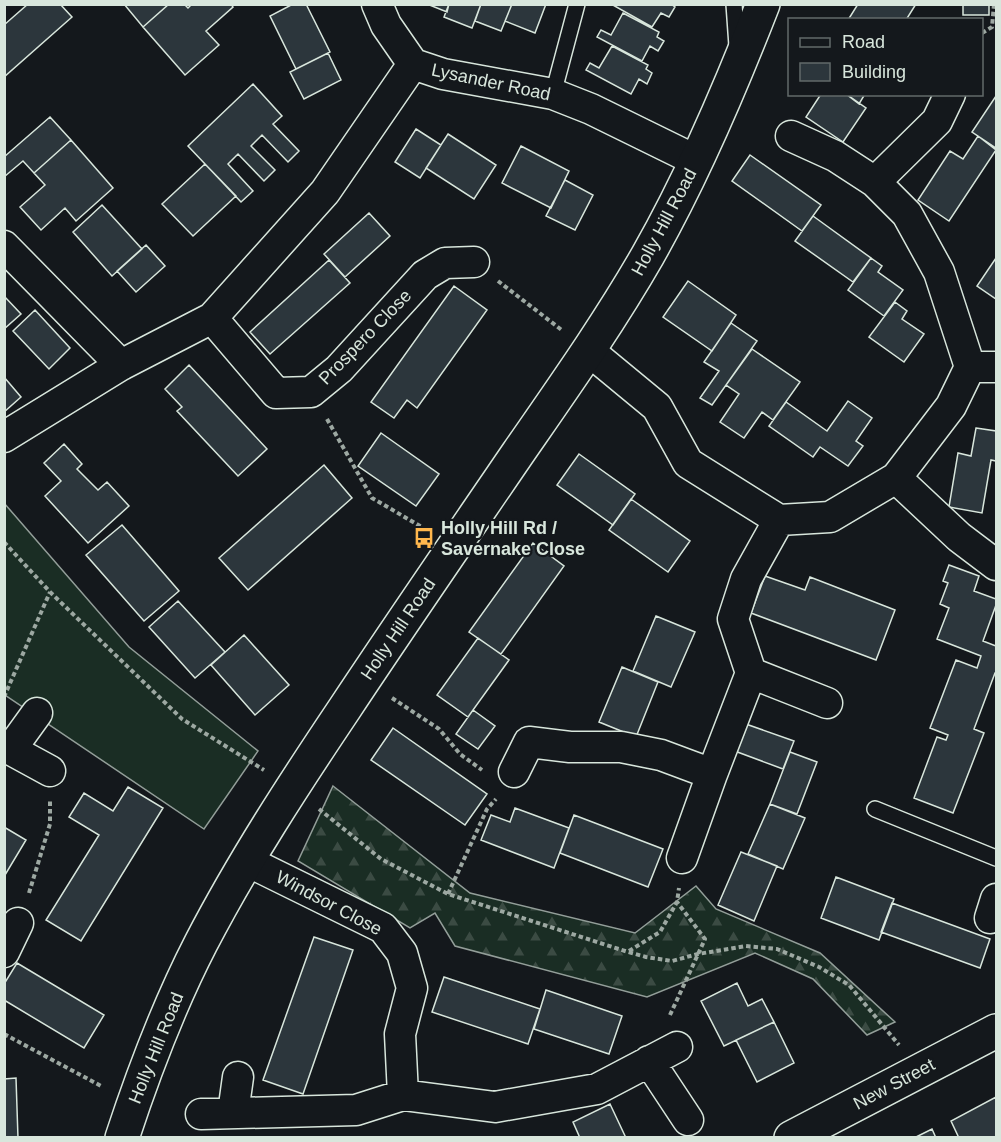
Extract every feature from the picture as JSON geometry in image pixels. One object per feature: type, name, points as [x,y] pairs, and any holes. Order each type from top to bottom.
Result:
[{"type":"street","name":"Lysander Road","points":[[377,4],[386,25],[413,64],[443,74],[553,93],[697,161]]},
{"type":"street","name":"Holly Hill Road","points":[[122,1137],[168,1012],[201,943],[247,861],[364,679],[588,350],[648,255],[697,161],[739,67],[763,4]]},
{"type":"street","points":[[4,437],[121,365],[212,318],[325,192],[413,64]]},
{"type":"street","points":[[875,182],[938,121],[949,96]]},
{"type":"street","points":[[588,350],[657,407],[688,463],[779,520],[830,517],[896,478],[983,367],[939,272],[907,214],[875,182],[835,156],[791,136]]},
{"type":"street","points":[[4,246],[121,365]]},
{"type":"street","name":"Prospero Close","points":[[212,318],[276,393],[311,393],[339,369],[425,275],[445,263],[474,262]]},
{"type":"street","points":[[896,478],[959,537],[996,565]]},
{"type":"street","points":[[682,858],[751,673],[734,620],[746,579],[779,520]]},
{"type":"street","points":[[751,673],[827,703]]},
{"type":"street","points":[[37,713],[8,748],[50,771]]},
{"type":"street","points":[[510,779],[529,742],[570,747],[621,747],[661,754],[712,774]]},
{"type":"street","name":"Windsor Close","points":[[247,861],[383,928],[402,953],[412,988],[400,1034],[403,1095]]},
{"type":"street","points":[[4,952],[18,923]]},
{"type":"street","name":"New Street","points":[[791,1137],[996,1030]]},
{"type":"street","points":[[201,1114],[356,1110],[403,1095],[495,1107],[597,1089],[677,1047]]},
{"type":"street","points":[[649,1060],[688,1120]]},
{"type":"street","points":[[233,1113],[238,1077]]},
{"type":"lane","points":[[553,93],[577,4]]},
{"type":"lane","points":[[734,4],[739,67]]},
{"type":"lane","points":[[875,809],[996,858]]},
{"type":"path","points":[[983,32],[993,27],[994,4]]},
{"type":"path","points":[[474,262],[588,350]]},
{"type":"path","points":[[311,393],[372,498],[454,546]]},
{"type":"path","points":[[4,542],[50,592],[182,719],[292,788],[381,859],[448,894],[646,957],[672,961],[746,946],[777,949],[819,967],[849,984],[921,1070]]},
{"type":"path","points":[[4,697],[50,592]]},
{"type":"path","points":[[364,679],[440,729],[460,754],[510,779],[487,809],[448,894]]},
{"type":"path","points":[[18,923],[50,824],[50,771]]},
{"type":"path","points":[[628,952],[660,932],[677,902],[682,858]]},
{"type":"path","points":[[677,902],[705,939],[668,1020],[677,1047]]},
{"type":"path","points":[[4,1034],[133,1103]]},
{"type":"green space","points":[[4,503],[129,647],[258,751],[204,829],[5,695]]},
{"type":"green space","points":[[333,786],[470,893],[635,933],[696,886],[716,909],[820,953],[895,1022],[867,1035],[813,979],[755,953],[647,997],[455,946],[435,913],[410,928],[298,861]]},
{"type":"building","points":[[28,4],[60,4],[72,17],[4,77],[4,25]]},
{"type":"building","points":[[124,4],[169,4],[143,27]]},
{"type":"building","points":[[169,4],[184,4],[188,8],[192,4],[231,4],[233,7],[206,31],[219,45],[185,75],[143,27]]},
{"type":"building","points":[[293,4],[306,4],[330,52],[296,69],[270,16]]},
{"type":"building","points":[[427,4],[449,4],[447,12]]},
{"type":"building","points":[[449,4],[481,4],[472,28],[444,17]]},
{"type":"building","points":[[481,4],[512,4],[501,31],[475,21]]},
{"type":"building","points":[[512,4],[546,4],[535,33],[505,21]]},
{"type":"building","points":[[611,4],[671,4],[675,7],[669,17],[661,13],[652,27]]},
{"type":"building","points":[[858,4],[916,4],[907,18],[849,18]]},
{"type":"building","points":[[963,4],[989,4],[989,15],[963,15]]},
{"type":"building","points":[[623,13],[659,32],[657,37],[664,41],[658,51],[650,46],[642,61],[597,37],[601,30],[611,35]]},
{"type":"building","points":[[612,46],[648,65],[646,69],[652,73],[647,84],[639,79],[631,94],[586,70],[590,63],[599,68]]},
{"type":"building","points":[[328,53],[341,80],[304,99],[290,72]]},
{"type":"building","points":[[253,84],[282,116],[273,124],[299,151],[288,162],[262,135],[251,146],[275,170],[264,181],[238,154],[228,164],[253,191],[241,202],[188,146]]},
{"type":"building","points":[[820,96],[849,96],[866,108],[843,142],[806,117]]},
{"type":"building","points":[[849,96],[864,96],[859,104]]},
{"type":"building","points":[[996,96],[996,148],[972,132]]},
{"type":"building","points":[[50,117],[71,140],[34,173],[23,161],[4,177],[4,157]]},
{"type":"building","points":[[416,129],[441,145],[420,178],[395,162]]},
{"type":"building","points":[[448,134],[496,165],[474,199],[426,168]]},
{"type":"building","points":[[978,136],[996,150],[949,221],[918,200],[950,151],[963,159]]},
{"type":"building","points":[[71,140],[113,188],[76,221],[65,208],[41,230],[20,207],[45,185],[34,173]]},
{"type":"building","points":[[521,146],[569,171],[551,208],[502,183]]},
{"type":"building","points":[[750,155],[821,205],[802,231],[732,181]]},
{"type":"building","points":[[205,164],[236,196],[193,236],[162,204]]},
{"type":"building","points":[[565,180],[593,195],[575,230],[546,216]]},
{"type":"building","points":[[102,205],[142,249],[112,276],[73,232]]},
{"type":"building","points":[[369,213],[390,236],[345,277],[324,254]]},
{"type":"building","points":[[813,216],[871,258],[853,282],[795,241]]},
{"type":"building","points":[[146,245],[165,266],[136,292],[117,271]]},
{"type":"building","points":[[871,258],[882,266],[878,272],[903,290],[884,316],[848,290]]},
{"type":"building","points":[[996,258],[996,299],[977,286]]},
{"type":"building","points":[[329,260],[350,283],[270,354],[250,332]]},
{"type":"building","points":[[688,281],[736,315],[712,351],[663,317]]},
{"type":"building","points":[[454,286],[487,310],[417,408],[407,400],[394,418],[371,402]]},
{"type":"building","points":[[4,296],[21,314],[4,329]]},
{"type":"building","points":[[895,302],[907,311],[902,319],[924,334],[904,362],[869,337]]},
{"type":"building","points":[[35,310],[70,348],[49,369],[13,331]]},
{"type":"building","points":[[731,323],[757,341],[712,405],[700,398],[719,371],[704,362]]},
{"type":"building","points":[[752,349],[800,382],[773,420],[762,412],[744,438],[720,422],[739,394],[726,385]]},
{"type":"building","points":[[189,365],[267,449],[238,476],[177,411],[182,407],[165,389]]},
{"type":"building","points":[[4,377],[21,397],[4,412]]},
{"type":"building","points":[[848,401],[872,418],[856,441],[863,446],[848,466],[820,447],[813,457],[769,426],[786,402],[827,431]]},
{"type":"building","points":[[976,428],[996,431],[996,461],[991,460],[982,513],[949,507],[958,453],[971,456]]},
{"type":"building","points":[[381,433],[439,474],[416,506],[358,466]]},
{"type":"building","points":[[64,444],[82,464],[77,469],[98,490],[107,482],[129,506],[88,543],[45,496],[61,481],[44,463]]},
{"type":"building","points":[[579,454],[635,494],[613,525],[557,485]]},
{"type":"building","points":[[324,465],[352,498],[248,590],[219,558]]},
{"type":"building","points":[[631,499],[690,541],[668,572],[609,530]]},
{"type":"building","points":[[122,525],[179,591],[144,621],[86,555]]},
{"type":"building","points":[[533,543],[564,566],[501,654],[469,632]]},
{"type":"building","points":[[949,565],[979,576],[974,591],[996,599],[983,641],[996,646],[996,673],[974,729],[984,733],[953,813],[914,798],[937,737],[946,740],[948,735],[930,728],[956,660],[977,668],[981,656],[937,639],[949,608],[940,604],[948,583],[943,581]]},
{"type":"building","points":[[765,576],[805,590],[810,577],[895,610],[876,660],[751,613]]},
{"type":"building","points":[[178,601],[225,652],[195,678],[149,627]]},
{"type":"building","points":[[656,616],[695,632],[671,687],[633,671]]},
{"type":"building","points":[[244,635],[289,685],[255,715],[211,665]]},
{"type":"building","points":[[478,638],[509,660],[468,717],[437,695]]},
{"type":"building","points":[[622,667],[658,682],[636,737],[599,722]]},
{"type":"building","points":[[473,710],[495,726],[478,749],[456,734]]},
{"type":"building","points":[[743,723],[794,741],[783,769],[732,750]]},
{"type":"building","points":[[393,728],[487,794],[465,825],[371,760]]},
{"type":"building","points":[[790,752],[817,762],[797,814],[770,804]]},
{"type":"building","points":[[128,787],[163,808],[81,941],[46,920],[99,835],[69,817],[84,793],[113,811]]},
{"type":"building","points":[[770,804],[805,818],[783,869],[748,854]]},
{"type":"building","points":[[515,808],[569,828],[554,868],[481,840],[491,815],[510,822]]},
{"type":"building","points":[[574,815],[663,849],[648,887],[560,853]]},
{"type":"building","points":[[4,827],[26,840],[5,875],[4,874]]},
{"type":"building","points":[[741,852],[777,866],[754,921],[718,905]]},
{"type":"building","points":[[836,877],[894,899],[879,940],[821,918]]},
{"type":"building","points":[[892,903],[990,939],[980,968],[881,932]]},
{"type":"building","points":[[314,937],[353,950],[303,1094],[263,1080]]},
{"type":"building","points":[[17,963],[104,1015],[84,1048],[4,1000],[4,984]]},
{"type":"building","points":[[444,977],[540,1009],[528,1044],[432,1012]]},
{"type":"building","points":[[737,983],[748,1006],[762,999],[774,1022],[724,1046],[701,1001]]},
{"type":"building","points":[[546,990],[622,1016],[609,1054],[534,1029]]},
{"type":"building","points":[[774,1022],[794,1063],[757,1082],[736,1040]]},
{"type":"building","points":[[16,1078],[18,1138],[4,1138],[4,1079]]},
{"type":"building","points":[[996,1097],[996,1138],[959,1138],[951,1121]]},
{"type":"building","points":[[610,1104],[626,1138],[580,1138],[573,1122]]},
{"type":"building","points":[[932,1129],[936,1138],[914,1138]]},
{"type":"place","name":"Holly Hill Rd / Savernake Close","points":[[424,538]]}]
